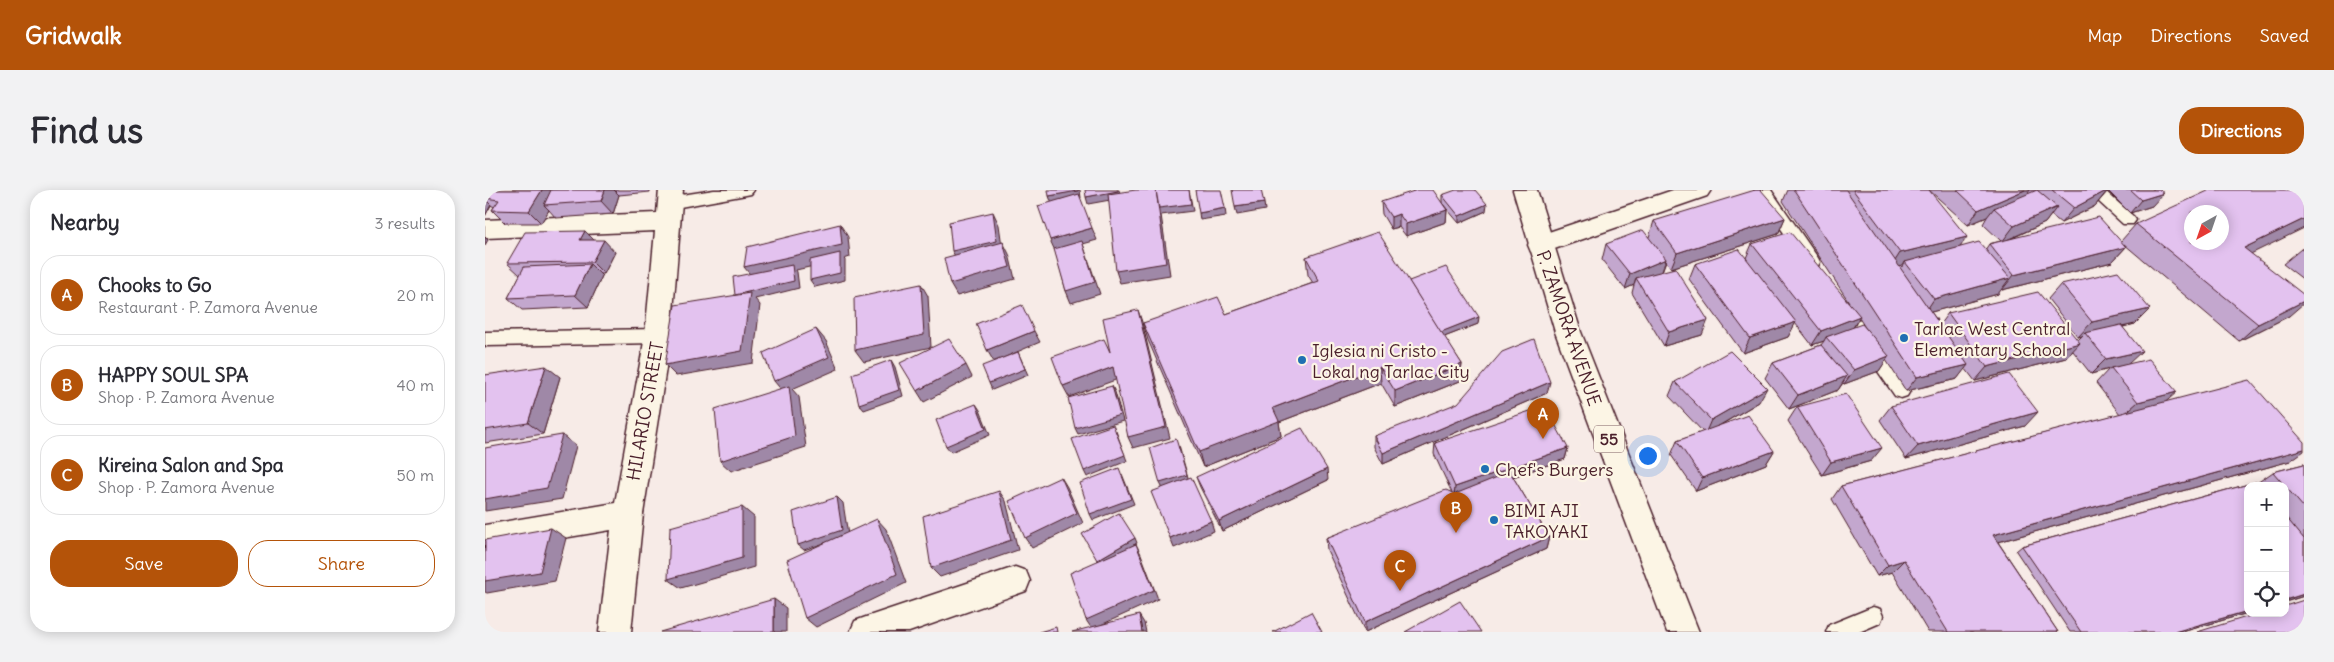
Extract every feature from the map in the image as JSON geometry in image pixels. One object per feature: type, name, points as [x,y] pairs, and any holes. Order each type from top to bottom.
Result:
[{"type":"main road","name":"P. ZAMORA AVENUE","points":[[1525,190],[1540,245],[1568,332],[1683,632]]},
{"type":"main road","points":[[1540,245],[1699,190]]},
{"type":"main road","points":[[485,229],[669,205]]},
{"type":"main road","name":"HILARIO STREET","points":[[615,632],[628,514],[658,336],[669,205]]},
{"type":"main road","points":[[485,538],[628,514]]},
{"type":"main road","points":[[866,632],[1015,581]]},
{"type":"lane","points":[[669,205],[746,190]]},
{"type":"lane","points":[[1763,190],[1824,279]]},
{"type":"lane","points":[[2094,190],[2128,220]]},
{"type":"lane","points":[[1835,295],[1901,391]]},
{"type":"lane","points":[[485,339],[524,340],[658,336]]},
{"type":"lane","points":[[1836,632],[1873,616]]},
{"type":"building","points":[[488,190],[542,190],[529,211],[492,210],[499,200],[485,198]]},
{"type":"building","points":[[551,190],[605,190],[601,201],[544,205]]},
{"type":"building","points":[[1048,190],[1078,190],[1078,191],[1049,196]]},
{"type":"building","points":[[1085,190],[1118,190],[1118,191],[1086,197]]},
{"type":"building","points":[[1136,190],[1156,190],[1166,263],[1116,271],[1108,194]]},
{"type":"building","points":[[1156,190],[1189,190],[1191,204],[1159,208]]},
{"type":"building","points":[[1195,190],[1221,190],[1225,208],[1199,213]]},
{"type":"building","points":[[1232,190],[1261,190],[1264,203],[1235,207]]},
{"type":"building","points":[[1417,190],[1433,190],[1447,210],[1406,224],[1399,214],[1391,217],[1381,202]]},
{"type":"building","points":[[1456,190],[1475,190],[1487,204],[1459,216],[1442,195]]},
{"type":"building","points":[[1755,190],[1761,190],[1785,218],[1677,253],[1654,221]]},
{"type":"building","points":[[1794,190],[1846,190],[1968,365],[1917,377]]},
{"type":"building","points":[[1853,190],[1929,190],[1967,237],[1900,253]]},
{"type":"building","points":[[1957,190],[2025,190],[1978,210]]},
{"type":"building","points":[[2037,190],[2057,207],[2014,226],[1994,208]]},
{"type":"building","points":[[2052,190],[2108,190],[2074,208]]},
{"type":"building","points":[[2130,190],[2160,190],[2164,193],[2141,200]]},
{"type":"building","points":[[2210,190],[2304,190],[2304,219],[2244,248],[2304,295],[2304,301],[2258,324],[2136,224]]},
{"type":"building","points":[[1079,194],[1092,228],[1050,240],[1038,206]]},
{"type":"building","points":[[993,212],[997,241],[952,251],[949,222]]},
{"type":"building","points":[[2099,217],[2126,247],[2014,275],[1989,244]]},
{"type":"building","points":[[840,224],[842,245],[744,267],[747,247]]},
{"type":"building","points":[[1643,230],[1666,259],[1630,274],[1606,244]]},
{"type":"building","points":[[585,231],[580,240],[604,240],[592,262],[507,263],[525,232]]},
{"type":"building","name":"Iglesia ni Cristo - Lokal ng Tarlac City","points":[[1378,232],[1462,364],[1395,391],[1380,367],[1273,408],[1279,421],[1199,452],[1143,323],[1218,297],[1226,314],[1319,281],[1306,257]]},
{"type":"building","points":[[1790,232],[1860,316],[1821,331],[1752,244]]},
{"type":"building","points":[[1082,241],[1095,282],[1066,291],[1054,249]]},
{"type":"building","points":[[1003,242],[1010,267],[950,284],[944,258]]},
{"type":"building","points":[[1979,242],[2010,278],[1934,299],[1905,262]]},
{"type":"building","points":[[1739,249],[1796,322],[1750,338],[1695,264]]},
{"type":"building","points":[[840,253],[840,273],[810,280],[810,260]]},
{"type":"building","points":[[590,264],[575,295],[508,298],[524,267]]},
{"type":"building","points":[[792,265],[794,281],[735,295],[733,277]]},
{"type":"building","points":[[1446,267],[1479,317],[1441,332],[1409,281]]},
{"type":"building","points":[[1675,268],[1708,320],[1669,332],[1636,278]]},
{"type":"building","points":[[2118,271],[2150,309],[2092,322],[2061,284]]},
{"type":"building","points":[[921,284],[924,335],[855,350],[854,298]]},
{"type":"building","points":[[2038,292],[2080,343],[1987,367],[1948,313]]},
{"type":"building","points":[[750,293],[742,351],[665,365],[675,305]]},
{"type":"building","points":[[1022,305],[1034,331],[987,350],[976,324]]},
{"type":"building","points":[[1138,310],[1166,427],[1128,437],[1113,367],[1063,386],[1052,357],[1104,339],[1110,352],[1103,318]]},
{"type":"building","points":[[1862,324],[1889,356],[1854,370],[1826,337]]},
{"type":"building","points":[[2121,325],[2142,351],[2106,359],[2085,333]]},
{"type":"building","points":[[816,329],[829,357],[774,381],[763,353]]},
{"type":"building","points":[[949,339],[966,365],[917,391],[900,363]]},
{"type":"building","points":[[1534,339],[1550,382],[1383,453],[1374,436],[1458,403],[1502,352]]},
{"type":"building","points":[[1821,345],[1847,376],[1798,395],[1773,363]]},
{"type":"building","points":[[1730,351],[1767,388],[1711,420],[1675,382]]},
{"type":"building","points":[[1018,352],[1025,369],[989,383],[982,366]]},
{"type":"building","points":[[2149,359],[2177,392],[2138,402],[2111,368]]},
{"type":"building","points":[[891,360],[899,390],[859,404],[852,374]]},
{"type":"building","points":[[546,366],[528,423],[485,430],[485,375]]},
{"type":"building","points":[[2009,374],[2038,412],[1918,446],[1891,406]]},
{"type":"building","points":[[2249,380],[2304,442],[2304,449],[1993,535],[2058,632],[1948,632],[1904,560],[1888,565],[1841,486]]},
{"type":"building","points":[[789,386],[795,436],[720,461],[715,409]]},
{"type":"building","points":[[1112,386],[1120,415],[1075,428],[1068,398]]},
{"type":"building","points":[[1846,394],[1882,448],[1831,462],[1797,407]]},
{"type":"building","points":[[976,404],[986,429],[946,446],[936,420]]},
{"type":"building","points":[[1545,406],[1568,448],[1455,487],[1435,443]]},
{"type":"building","points":[[1748,415],[1774,451],[1702,478],[1677,441]]},
{"type":"building","points":[[1113,425],[1125,455],[1084,471],[1072,439]]},
{"type":"building","points":[[1302,428],[1327,469],[1219,521],[1196,477]]},
{"type":"building","points":[[562,435],[547,488],[485,499],[485,448]]},
{"type":"building","points":[[1176,439],[1187,475],[1160,483],[1150,448]]},
{"type":"building","points":[[2304,464],[2304,508],[2289,491],[2289,482],[2282,482],[2273,472]]},
{"type":"building","points":[[1119,468],[1131,499],[1090,514],[1080,483]]},
{"type":"building","points":[[1510,472],[1549,537],[1365,622],[1326,538],[1446,490],[1455,494]]},
{"type":"building","points":[[1061,477],[1077,513],[1025,538],[1009,501]]},
{"type":"building","points":[[1191,477],[1211,521],[1170,538],[1151,492]]},
{"type":"building","points":[[2244,485],[2244,612],[2174,632],[2081,632],[2022,546]]},
{"type":"building","points":[[999,491],[1011,540],[931,568],[923,516]]},
{"type":"building","points":[[837,497],[842,530],[798,545],[793,512]]},
{"type":"building","points":[[742,507],[742,558],[668,579],[670,527]]},
{"type":"building","points":[[1119,513],[1135,538],[1097,560],[1082,534]]},
{"type":"building","points":[[877,519],[897,574],[805,618],[787,560]]},
{"type":"building","points":[[2289,521],[2304,539],[2304,594],[2289,599]]},
{"type":"building","points":[[551,528],[540,572],[485,581],[485,540]]},
{"type":"building","points":[[1136,544],[1154,590],[1086,620],[1070,573]]},
{"type":"building","points":[[774,599],[774,632],[660,632]]},
{"type":"building","points":[[2304,600],[2304,632],[2197,632],[2247,617],[2289,617],[2289,605]]},
{"type":"building","points":[[1460,601],[1481,632],[1405,632]]},
{"type":"building","points":[[1311,612],[1322,632],[1273,632]]},
{"type":"building","points":[[1139,615],[1142,632],[1072,632]]},
{"type":"building","points":[[1056,627],[1057,632],[1039,632]]},
{"type":"place","name":"Tarlac West Central Elementary School","points":[[1904,338]]},
{"type":"place","name":"Iglesia ni Cristo - Lokal ng Tarlac City","points":[[1302,360]]},
{"type":"place","name":"Chooks to Go","points":[[1543,439]]},
{"type":"place","name":"Chef's Burgers","points":[[1485,469]]},
{"type":"place","name":"BIMI AJI TAKOYAKI","points":[[1494,520]]},
{"type":"place","name":"HAPPY SOUL SPA","points":[[1456,533]]},
{"type":"place","name":"Kireina Salon and Spa","points":[[1400,591]]}]
